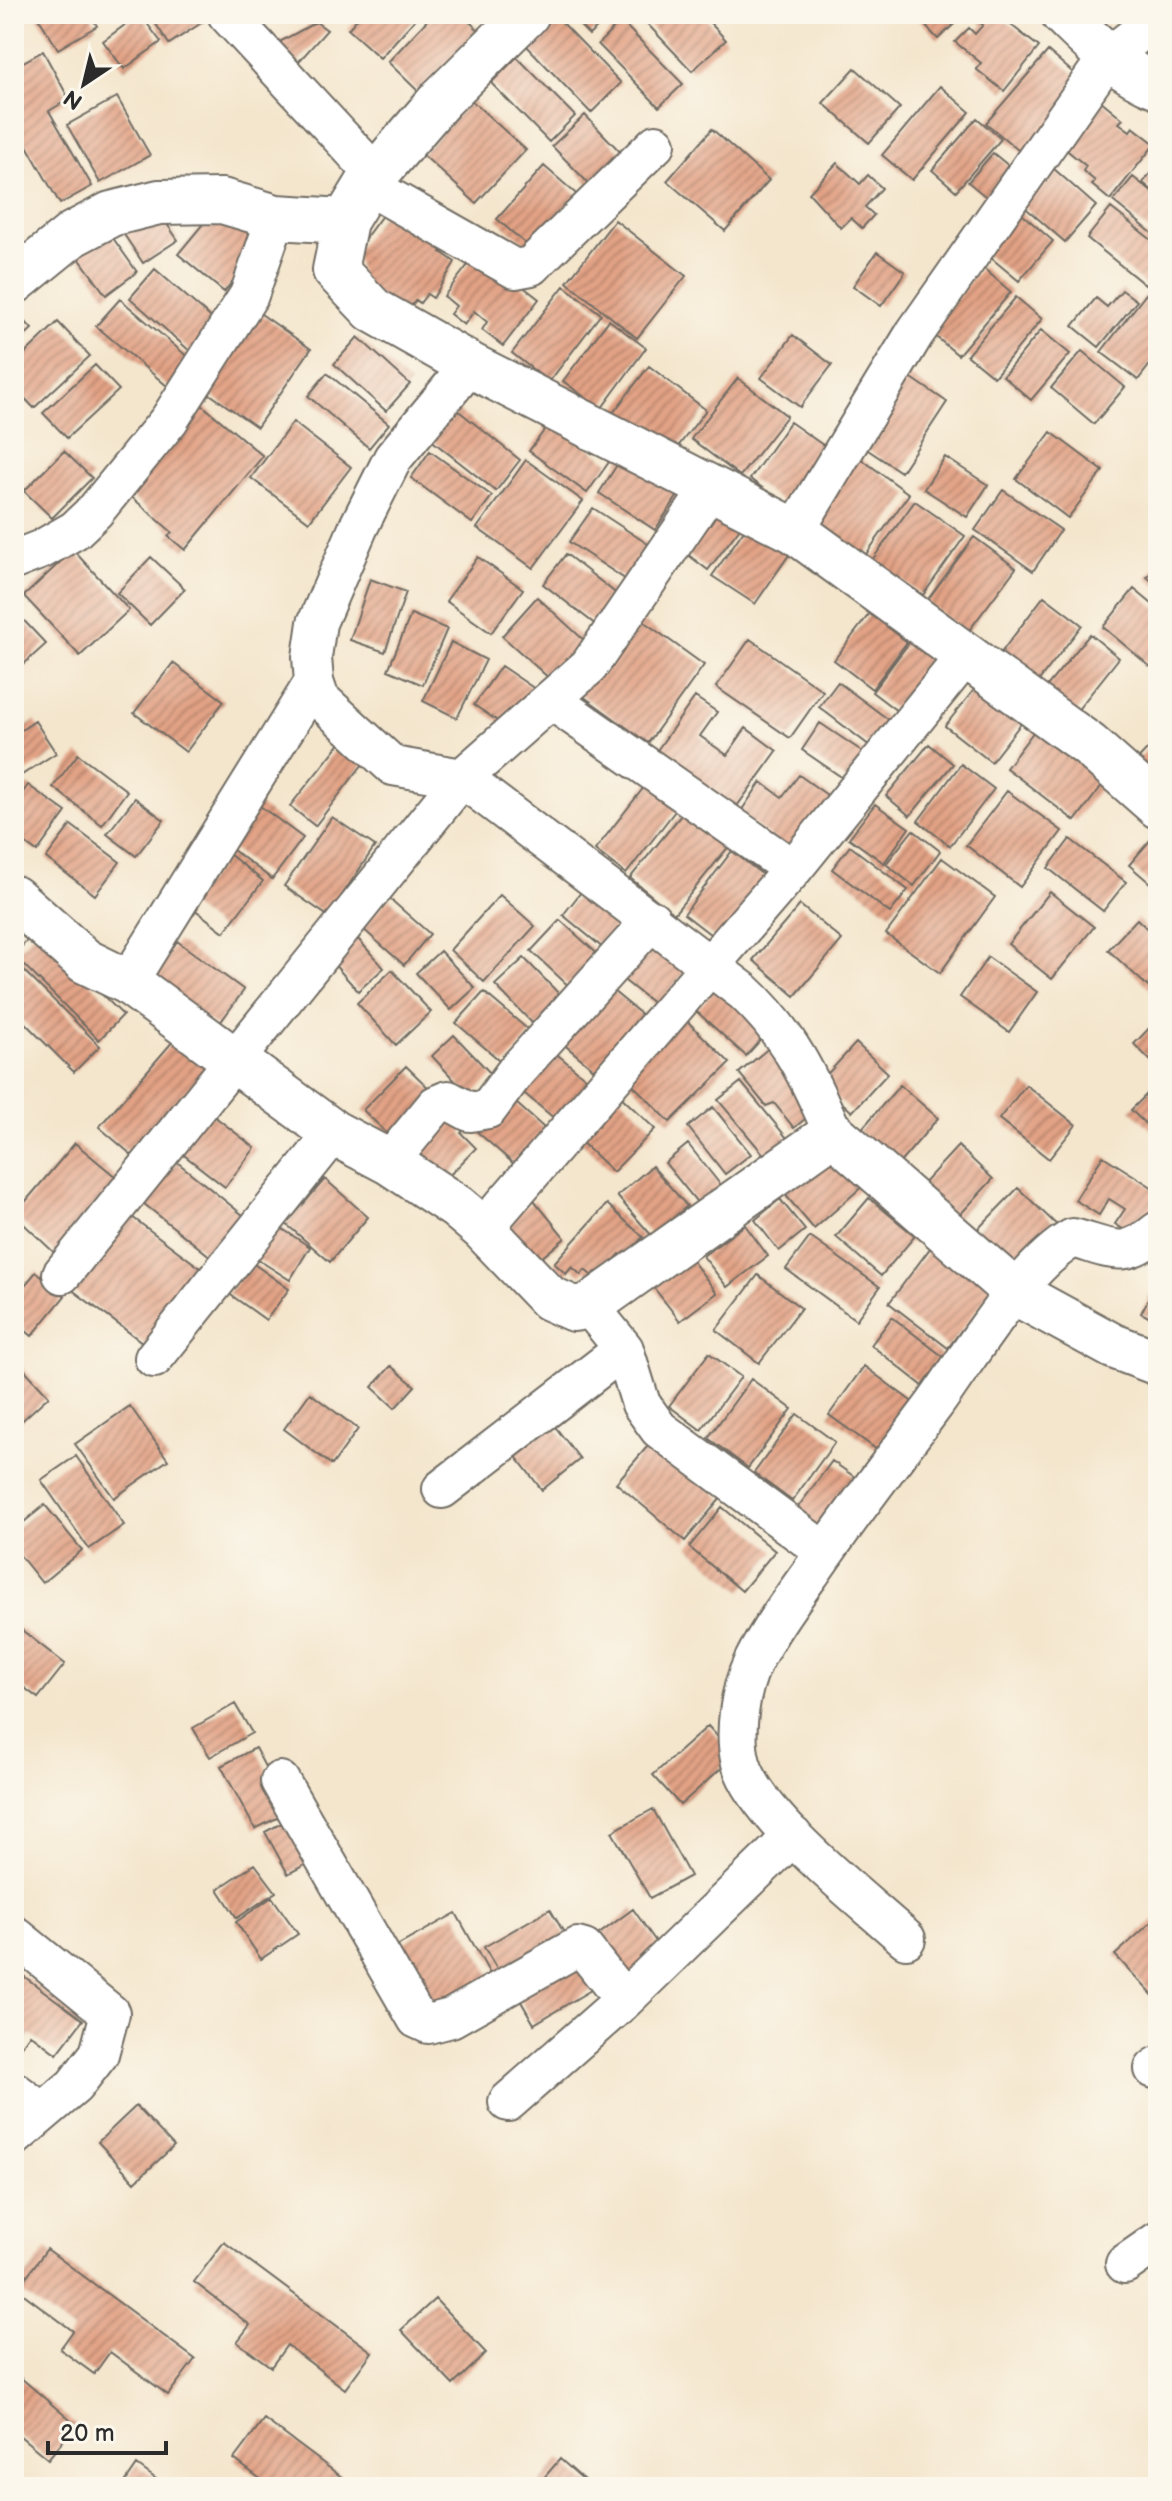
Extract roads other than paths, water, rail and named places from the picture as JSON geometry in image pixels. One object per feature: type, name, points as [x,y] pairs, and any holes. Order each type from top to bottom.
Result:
[{"type":"street","points":[[227,14],[371,179],[515,269],[531,266],[656,144]]},
{"type":"street","points":[[527,14],[441,99],[371,179],[345,221],[335,270],[373,310],[470,365],[795,531],[875,593],[967,654],[1089,745],[1158,806]]},
{"type":"street","points":[[1063,14],[1108,57],[1139,79],[1158,86]]},
{"type":"street","points":[[795,531],[915,333],[1108,57],[1158,18]]},
{"type":"street","points":[[14,282],[73,234],[111,214],[159,202],[222,201],[276,217],[345,221]]},
{"type":"street","points":[[14,560],[42,549],[75,530],[95,511],[169,420],[249,295],[276,217]]},
{"type":"street","points":[[470,365],[393,458],[359,526],[317,623],[312,657],[314,682],[320,699],[393,766],[462,778],[652,920],[774,1020],[805,1068],[833,1133],[1016,1293],[1113,1346],[1158,1363]]},
{"type":"street","points":[[62,1274],[462,778],[589,666],[712,486]]},
{"type":"street","points":[[483,1229],[793,869],[967,654]]},
{"type":"street","points":[[128,982],[314,682]]},
{"type":"street","points":[[551,700],[793,869]]},
{"type":"street","points":[[19,913],[85,961],[128,982],[231,1061],[334,1133],[389,1162],[483,1229],[549,1298],[574,1309],[589,1306],[833,1133]]},
{"type":"street","points":[[389,1162],[436,1105],[448,1100],[470,1112],[488,1109],[516,1071],[652,920]]},
{"type":"street","points":[[154,1358],[334,1133]]},
{"type":"street","points":[[906,1939],[793,1836],[757,1795],[741,1763],[738,1719],[751,1665],[776,1622],[825,1552],[1016,1293],[1058,1246],[1073,1238],[1122,1251],[1137,1248],[1158,1231]]},
{"type":"street","points":[[589,1306],[624,1349],[641,1404],[659,1429],[825,1552]]},
{"type":"street","points":[[442,1489],[624,1349]]},
{"type":"street","points":[[280,1781],[417,2019],[428,2024],[451,2018],[577,1947],[584,1949],[624,2000]]},
{"type":"street","points":[[508,2102],[624,2000],[793,1836]]},
{"type":"street","points":[[14,1935],[110,2013],[99,2054],[74,2086],[28,2102],[14,2137]]},
{"type":"street","points":[[1125,2264],[1158,2241]]}]
